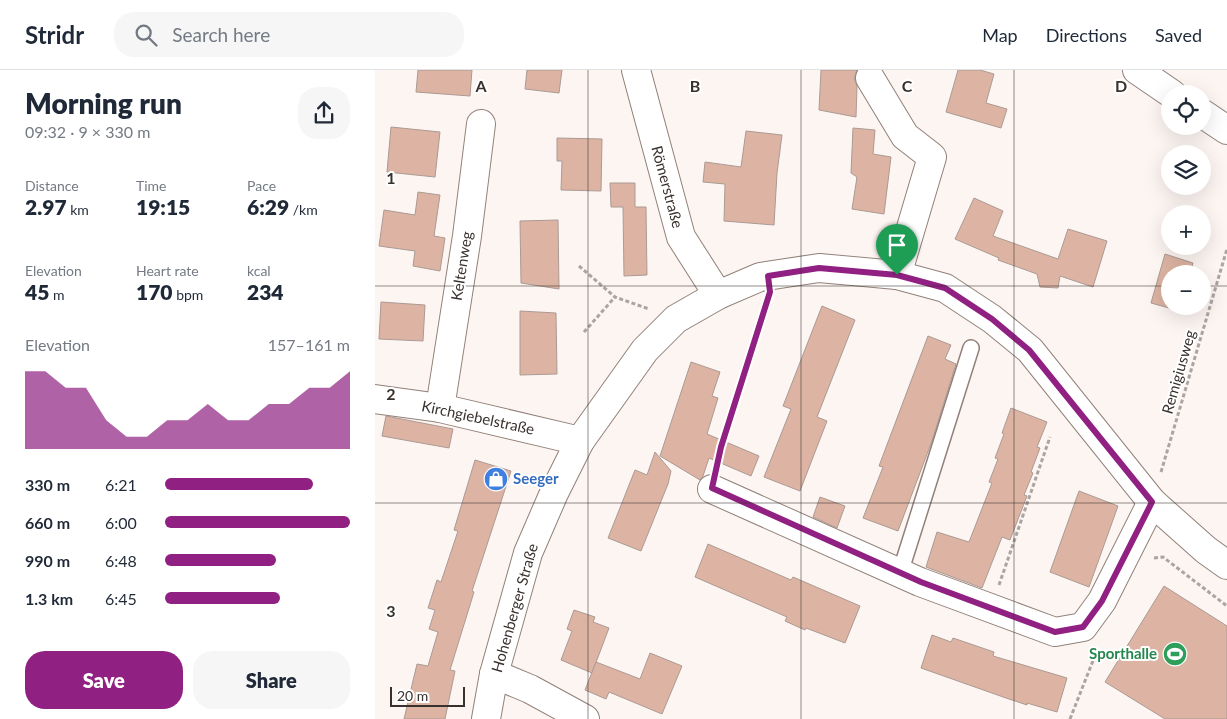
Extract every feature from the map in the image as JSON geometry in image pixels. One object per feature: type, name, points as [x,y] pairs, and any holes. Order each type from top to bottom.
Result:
[{"type":"street","name":"Römerstraße","points":[[635,70],[681,237],[718,295]]},
{"type":"street","points":[[1137,70],[1161,86]]},
{"type":"street","points":[[870,78],[905,136],[932,157],[897,275]]},
{"type":"street","points":[[1211,119],[1227,130]]},
{"type":"street","name":"Keltenweg","points":[[439,408],[467,236],[481,124]]},
{"type":"street","name":"Hohenberger Straße","points":[[486,719],[495,674],[528,553],[554,493],[580,441],[645,350],[676,319],[718,295],[760,277],[819,268],[897,275],[945,288],[992,319],[1029,350],[1152,502],[1206,550],[1227,565]]},
{"type":"street","name":"Kirchgiebelstraße","points":[[375,399],[439,408],[580,441]]},
{"type":"street","points":[[712,488],[921,582],[1055,632],[1083,627],[1102,601],[1152,502]]},
{"type":"street","points":[[495,674],[529,689],[585,719]]},
{"type":"lane","points":[[900,573],[971,348]]},
{"type":"path","name":"Remigiusweg","points":[[1152,502],[1227,249]]},
{"type":"path","points":[[579,266],[615,297],[676,319]]},
{"type":"path","points":[[712,488],[721,447],[770,292],[768,276]]},
{"type":"path","points":[[584,332],[615,297]]},
{"type":"path","points":[[991,608],[1050,437]]},
{"type":"path","points":[[1148,559],[1163,557],[1227,606]]},
{"type":"path","points":[[1072,715],[1078,719]]},
{"type":"building","points":[[418,70],[472,70],[470,96],[416,92]]},
{"type":"building","points":[[527,70],[562,70],[559,93],[525,89]]},
{"type":"building","points":[[821,70],[857,70],[854,78],[857,86],[856,117],[819,110]]},
{"type":"building","points":[[958,70],[980,70],[994,74],[986,103],[1007,109],[1001,128],[946,112]]},
{"type":"building","points":[[391,127],[440,132],[435,177],[387,172]]},
{"type":"building","points":[[853,128],[875,130],[873,154],[891,157],[884,214],[852,209],[857,177],[851,173]]},
{"type":"building","points":[[746,131],[782,135],[777,173],[774,225],[724,221],[725,184],[703,182],[705,162],[741,167]]},
{"type":"building","points":[[557,138],[602,139],[601,191],[561,190],[562,161],[557,161]]},
{"type":"building","points":[[610,183],[635,183],[635,207],[646,207],[647,275],[624,276],[623,207],[611,207]]},
{"type":"building","points":[[418,192],[440,195],[434,236],[445,238],[440,271],[413,266],[415,251],[379,246],[384,210],[415,215]]},
{"type":"building","points":[[974,198],[1003,211],[993,236],[1058,259],[1068,229],[1107,241],[1093,287],[1060,276],[1058,288],[1040,287],[1037,274],[998,260],[999,258],[955,239]]},
{"type":"building","points":[[558,220],[559,289],[521,283],[520,221]]},
{"type":"building","points":[[1165,255],[1193,263],[1192,265],[1162,265]]},
{"type":"building","points":[[1161,268],[1161,306],[1151,303]]},
{"type":"building","points":[[381,302],[425,305],[423,341],[379,339]]},
{"type":"building","points":[[822,306],[855,320],[817,417],[827,421],[800,491],[764,477],[791,409],[783,406]]},
{"type":"building","points":[[520,311],[556,313],[557,374],[520,375]]},
{"type":"building","points":[[928,336],[951,345],[945,359],[956,364],[932,441],[898,531],[863,518],[883,467],[879,466]]},
{"type":"building","points":[[691,362],[720,372],[712,396],[718,398],[707,434],[759,456],[751,476],[709,458],[700,480],[660,456]]},
{"type":"building","points":[[1011,408],[1047,422],[1037,447],[1040,448],[1024,495],[1027,496],[1010,540],[1002,537],[982,588],[926,567],[937,532],[969,542],[992,483],[989,482],[998,459],[995,458]]},
{"type":"building","points":[[386,416],[453,429],[449,448],[382,436]]},
{"type":"building","points":[[655,452],[671,471],[668,484],[641,551],[608,538],[635,470],[647,475]]},
{"type":"building","points":[[475,460],[511,471],[472,591],[474,592],[450,670],[455,671],[445,719],[404,719],[417,664],[428,666],[438,632],[429,629],[435,610],[428,608],[437,580],[441,582],[458,531],[454,530]]},
{"type":"building","points":[[1079,491],[1118,506],[1089,587],[1050,572]]},
{"type":"building","points":[[820,497],[845,506],[837,528],[813,517]]},
{"type":"building","points":[[708,544],[791,580],[793,577],[860,606],[845,643],[806,628],[805,630],[785,621],[787,617],[695,577]]},
{"type":"building","name":"Sporthalle","points":[[1164,586],[1227,626],[1227,719],[1165,719],[1105,682]]},
{"type":"building","points":[[574,610],[595,617],[593,622],[609,628],[592,673],[561,660],[572,631],[567,629]]},
{"type":"building","points":[[932,635],[951,642],[953,638],[994,652],[993,656],[1067,678],[1057,712],[1027,703],[1027,705],[921,668]]},
{"type":"building","points":[[650,653],[682,666],[662,714],[609,692],[606,699],[585,690],[596,662],[640,679]]},
{"type":"place","name":"Seeger","points":[[496,479]]},
{"type":"place","name":"Sporthalle","points":[[1175,654]]},
{"type":"route","points":[[819,268],[897,275],[945,288],[992,319],[1029,350],[1152,502],[1102,601],[1083,627],[1055,632],[921,582],[712,488],[721,447],[770,292],[768,276],[819,268]]}]
